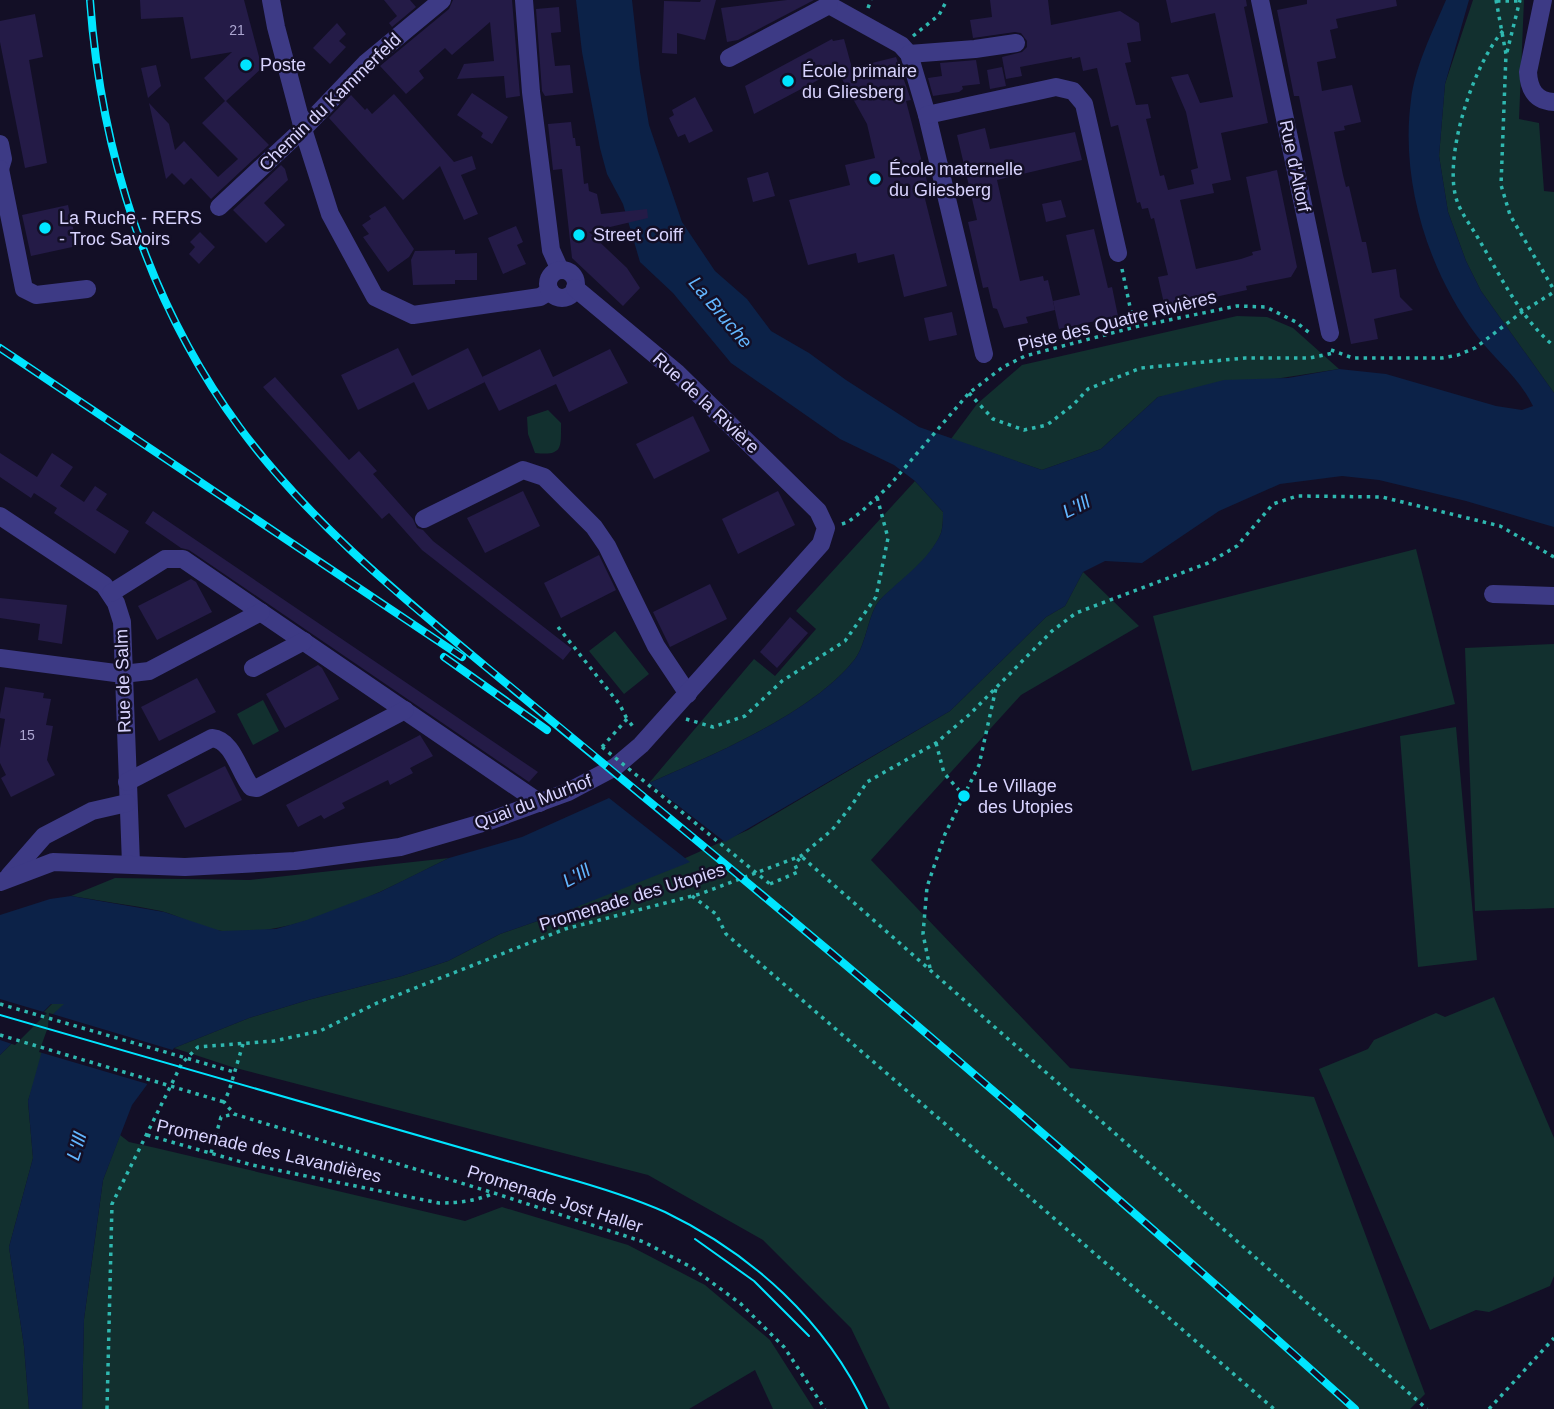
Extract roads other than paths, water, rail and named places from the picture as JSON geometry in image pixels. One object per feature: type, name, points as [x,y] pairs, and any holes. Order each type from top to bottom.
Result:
[{"type":"street","points":[[271,0],[303,129],[330,214],[375,297],[413,315],[540,298],[550,291]]},
{"type":"street","name":"Chemin du Kammerfeld","points":[[219,206],[303,129],[366,63],[442,0]]},
{"type":"street","points":[[524,0],[531,92],[551,250],[560,270],[573,275],[575,288],[566,298],[556,297],[550,291],[549,278],[560,270]]},
{"type":"street","name":"Rue d'Altorf","points":[[1260,0],[1324,339]]},
{"type":"street","points":[[1543,0],[1528,60],[1529,84],[1542,100],[1554,102]]},
{"type":"street","points":[[729,58],[829,2],[905,49],[975,49],[1016,43]]},
{"type":"street","points":[[905,49],[927,115],[984,354]]},
{"type":"street","points":[[927,115],[1056,87],[1073,91],[1084,104],[1118,253]]},
{"type":"street","points":[[0,144],[3,159],[0,169],[24,289],[36,295],[87,289]]},
{"type":"street","name":"Rue de la Rivière","points":[[575,288],[677,373],[818,511],[826,528]]},
{"type":"street","points":[[424,519],[523,470],[544,477],[594,527],[607,546],[656,646],[688,694]]},
{"type":"street","points":[[0,516],[88,573],[111,593],[154,564],[165,559],[183,559],[540,803]]},
{"type":"street","name":"Quai du Murhof","points":[[4,879],[53,862],[185,867],[295,861],[400,847],[540,803],[579,787],[615,767],[641,745],[821,544],[826,528]]},
{"type":"street","name":"Rue de Salm","points":[[111,593],[122,622],[131,863]]},
{"type":"street","points":[[1493,594],[1554,596]]},
{"type":"street","points":[[0,658],[123,674],[149,671],[261,612]]},
{"type":"street","points":[[253,667],[304,641]]},
{"type":"street","points":[[127,782],[212,738],[219,738],[226,743],[245,780],[251,787],[257,788],[405,710]]},
{"type":"street","points":[[4,879],[44,836],[92,811],[127,803]]},
{"type":"water","points":[[576,0],[632,0],[649,125],[682,222],[715,271],[747,299],[771,331],[809,353],[919,427],[1042,470],[1101,449],[1158,397],[1224,380],[1288,378],[1339,369],[1386,374],[1496,406],[1522,410],[1533,406],[1521,386],[1477,336],[1444,283],[1422,224],[1414,193],[1409,131],[1416,74],[1446,0],[1469,0],[1445,84],[1439,156],[1448,212],[1466,261],[1481,291],[1554,393],[1554,527],[1466,501],[1379,480],[1342,476],[1280,484],[1219,511],[1142,563],[1105,561],[1083,572],[1065,606],[1046,617],[950,711],[725,842],[649,783],[760,731],[814,698],[836,679],[859,652],[880,600],[922,561],[936,543],[942,531],[943,512],[915,481],[894,465],[840,439],[731,363],[673,293],[640,262],[623,204],[607,174],[600,148],[582,52]]},
{"type":"water","name":"L'Ill","points":[[609,798],[690,862],[500,934],[448,961],[249,1018],[174,1048],[132,1105],[103,1180],[84,1319],[82,1409],[29,1409],[24,1346],[9,1247],[33,1158],[28,1101],[52,1015],[64,1004],[51,1004],[0,1055],[0,915],[50,899],[71,896],[164,912],[221,931],[276,929],[380,892],[449,858],[522,837]]},
{"type":"tram line","points":[[0,1015],[586,1184],[665,1212],[728,1248],[783,1293],[830,1347],[867,1409]]},
{"type":"tram line","points":[[695,1239],[754,1281],[809,1336]]},
{"type":"railway","points":[[90,0],[105,114],[118,170],[155,278],[179,330],[208,380],[266,462],[324,524],[419,611],[946,1050],[1111,1192],[1355,1409]]},
{"type":"railway","points":[[0,348],[462,657]]},
{"type":"railway","points":[[444,657],[547,730]]},
{"type":"place","name":"Poste","points":[[246,65]]},
{"type":"place","name":"École primaire du Gliesberg","points":[[788,81]]},
{"type":"place","name":"École maternelle du Gliesberg","points":[[875,179]]},
{"type":"place","name":"La Ruche - RERS - Troc Savoirs","points":[[45,228]]},
{"type":"place","name":"Street Coiff","points":[[579,235]]},
{"type":"place","name":"Le Village des Utopies","points":[[964,796]]},
{"type":"water label","name":"La Bruche","points":[[721,312]]}]
